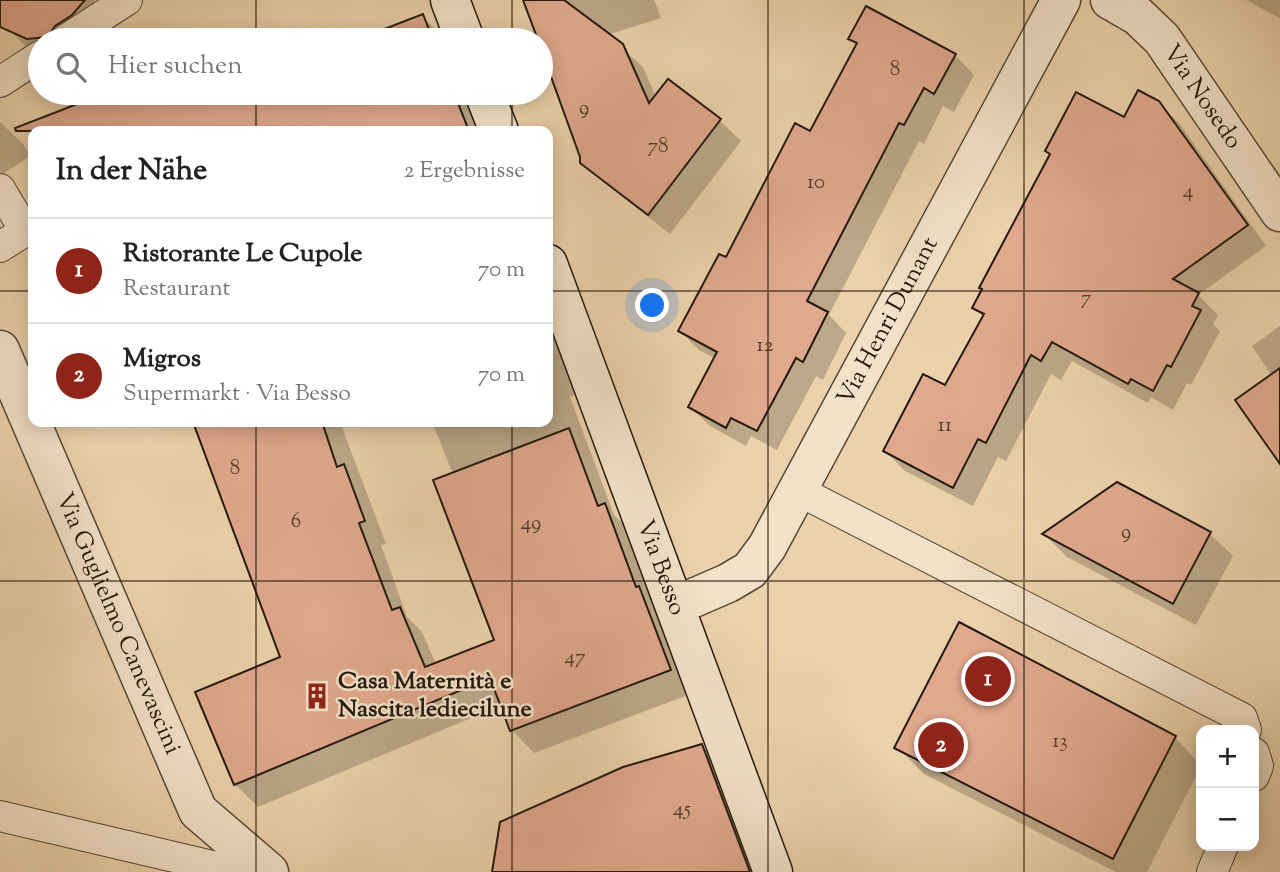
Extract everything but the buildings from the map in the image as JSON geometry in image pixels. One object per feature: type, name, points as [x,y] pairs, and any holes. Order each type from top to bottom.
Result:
[{"type":"street","points":[[450,0],[460,28]]},
{"type":"street","name":"Via Henri Dunant","points":[[675,606],[729,583],[750,570],[767,547],[1061,0]]},
{"type":"street","name":"Via Nosedo","points":[[1110,0],[1138,16],[1163,39],[1280,212]]},
{"type":"street","points":[[489,105],[497,126]]},
{"type":"street","name":"Via Besso","points":[[553,277],[773,872]]},
{"type":"street","name":"Via Guglielmo Canevascini","points":[[0,350],[28,415]]},
{"type":"street","name":"Via Guglielmo Canevascini","points":[[33,427],[198,811],[269,872]]},
{"type":"lane","points":[[84,28],[127,0]]},
{"type":"lane","points":[[0,82],[28,64]]},
{"type":"lane","points":[[0,189],[25,231],[0,247]]},
{"type":"lane","points":[[797,490],[1242,718],[1244,725]]},
{"type":"lane","points":[[0,816],[238,872]]},
{"type":"lane","points":[[1212,872],[1221,851]]},
{"type":"place","name":"Ristorante Le Cupole","points":[[988,679]]},
{"type":"place","name":"Casa Maternità e Nascita lediecilune","points":[[317,696]]},
{"type":"place","name":"Migros","points":[[941,745]]}]
